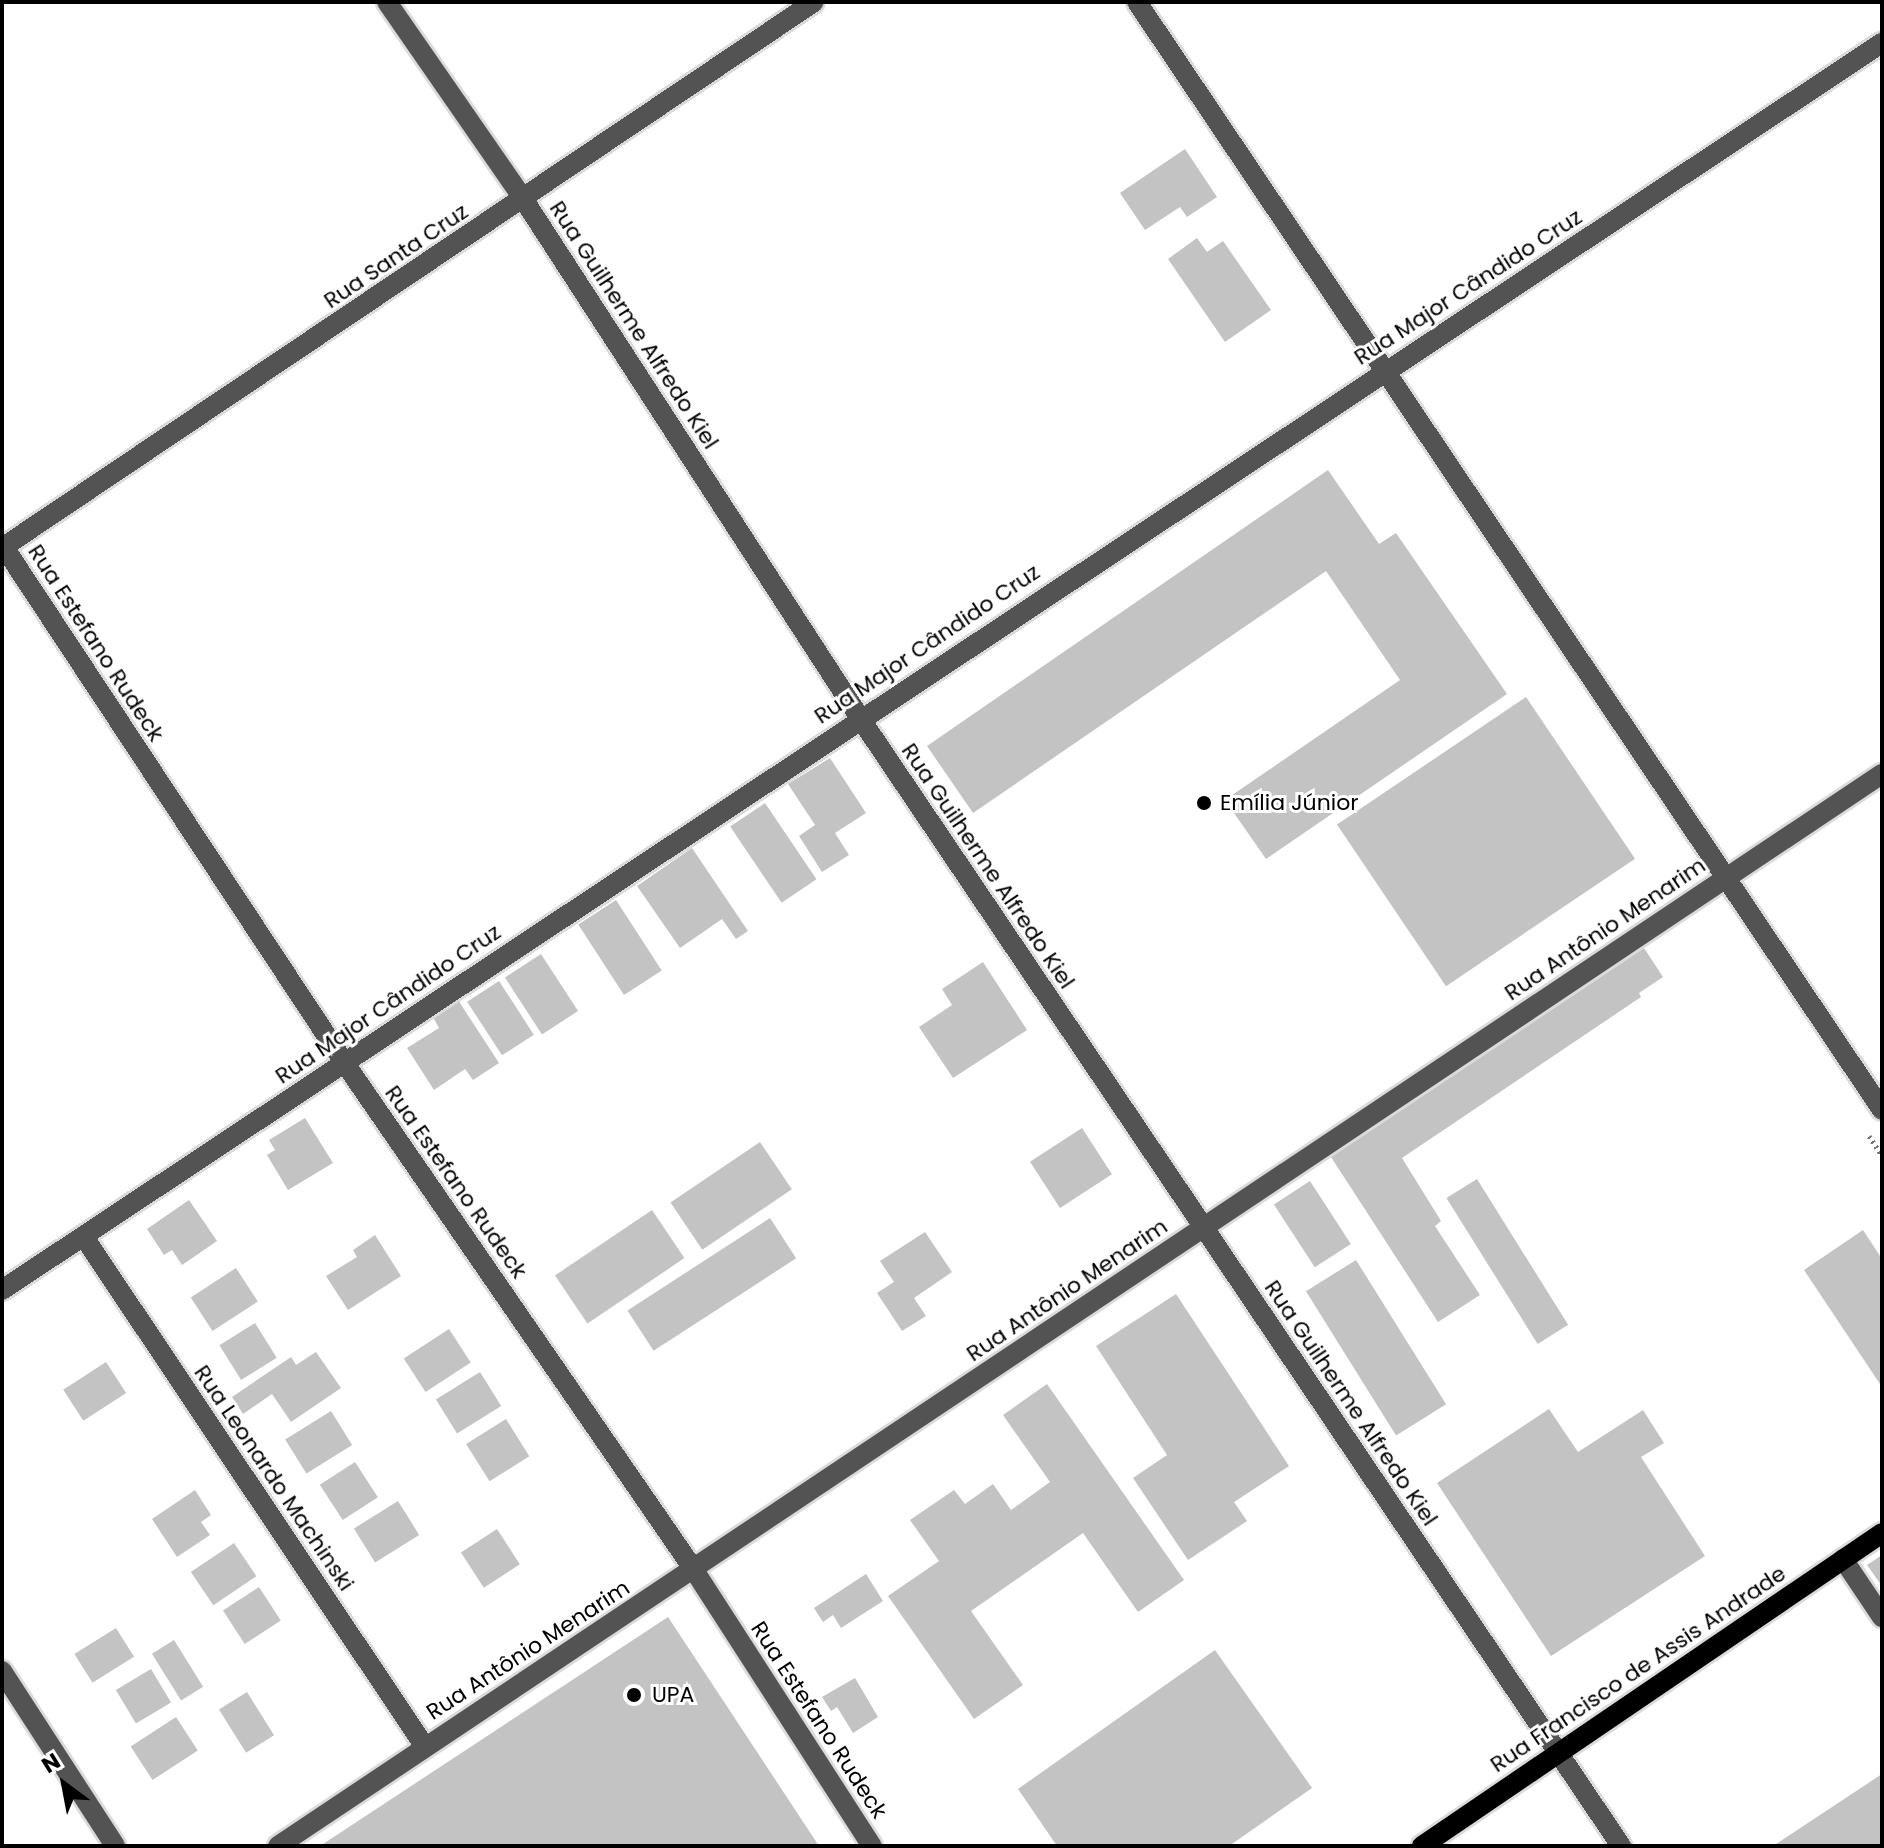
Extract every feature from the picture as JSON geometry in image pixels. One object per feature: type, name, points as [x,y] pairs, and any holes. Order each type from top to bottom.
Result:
[{"type":"main road","name":"Rua Francisco de Assis Andrade","points":[[1422,1846],[1882,1533]]},
{"type":"street","name":"Rua Guilherme Alfredo Kiel","points":[[387,2],[524,200],[860,718],[1621,1846]]},
{"type":"street","name":"Rua Santa Cruz","points":[[3,546],[524,200],[814,2]]},
{"type":"street","points":[[1137,2],[1882,1110]]},
{"type":"street","name":"Rua Major Cândido Cruz","points":[[2,1290],[860,718],[1882,43]]},
{"type":"street","name":"Rua Estefano Rudeck","points":[[3,546],[344,1062],[694,1570],[872,1846]]},
{"type":"street","name":"Rua Antônio Menarim","points":[[278,1846],[1882,774]]},
{"type":"street","name":"Rua Leonardo Machinski","points":[[84,1237],[425,1747]]},
{"type":"street","points":[[1843,1559],[1882,1617]]},
{"type":"street","points":[[2,1671],[115,1846]]},
{"type":"building","points":[[1185,149],[1217,197],[1187,217],[1180,207],[1145,230],[1120,193]]},
{"type":"building","points":[[1197,238],[1207,252],[1223,241],[1271,310],[1225,342],[1168,259]]},
{"type":"building","points":[[1328,470],[1379,544],[1396,533],[1507,694],[1266,859],[1225,800],[1400,680],[1326,571],[973,813],[927,746]]},
{"type":"building","points":[[1526,697],[1635,859],[1446,986],[1337,824]]},
{"type":"building","points":[[830,758],[866,813],[835,833],[849,855],[822,872],[799,836],[815,825],[788,784]]},
{"type":"building","points":[[765,803],[816,879],[782,903],[730,826]]},
{"type":"building","points":[[692,848],[748,931],[736,939],[722,919],[680,948],[637,886]]},
{"type":"building","points":[[616,900],[662,970],[624,995],[578,925]]},
{"type":"building","points":[[1644,948],[1663,977],[1639,993],[1641,997],[1402,1158],[1441,1221],[1435,1226],[1480,1295],[1438,1322],[1331,1157]]},
{"type":"building","points":[[541,954],[578,1011],[542,1034],[505,977]]},
{"type":"building","points":[[983,962],[1027,1030],[953,1078],[919,1027],[952,1005],[942,989]]},
{"type":"building","points":[[499,981],[534,1035],[502,1055],[467,1002]]},
{"type":"building","points":[[458,1000],[499,1063],[473,1080],[465,1069],[434,1090],[407,1048],[439,1028],[433,1017]]},
{"type":"building","points":[[305,1118],[333,1163],[288,1190],[267,1155],[275,1150],[269,1140]]},
{"type":"building","points":[[1082,1128],[1112,1174],[1060,1208],[1030,1162]]},
{"type":"building","points":[[760,1142],[792,1189],[702,1250],[670,1202]]},
{"type":"building","points":[[1477,1179],[1568,1325],[1538,1344],[1446,1198]]},
{"type":"building","points":[[1310,1181],[1351,1244],[1315,1267],[1274,1204]]},
{"type":"building","points":[[189,1200],[217,1241],[182,1265],[172,1250],[164,1255],[147,1229]]},
{"type":"building","points":[[652,1210],[684,1258],[587,1324],[555,1275]]},
{"type":"building","points":[[770,1218],[796,1258],[654,1351],[627,1311]]},
{"type":"building","points":[[1863,1230],[1882,1259],[1882,1387],[1804,1270]]},
{"type":"building","points":[[925,1232],[952,1272],[914,1298],[926,1316],[902,1331],[877,1293],[894,1282],[880,1261]]},
{"type":"building","points":[[375,1235],[401,1276],[348,1310],[326,1276],[357,1257],[353,1250]]},
{"type":"building","points":[[1356,1260],[1446,1404],[1396,1435],[1306,1291]]},
{"type":"building","points":[[236,1268],[258,1302],[212,1331],[191,1297]]},
{"type":"building","points":[[1176,1294],[1289,1466],[1234,1502],[1247,1521],[1188,1560],[1133,1478],[1167,1455],[1096,1346]]},
{"type":"building","points":[[255,1323],[277,1358],[241,1380],[219,1345]]},
{"type":"building","points":[[449,1329],[471,1363],[425,1392],[404,1358]]},
{"type":"building","points":[[316,1352],[341,1388],[291,1422],[272,1394],[243,1414],[232,1397],[291,1357],[296,1365]]},
{"type":"building","points":[[106,1362],[126,1393],[83,1421],[63,1390]]},
{"type":"building","points":[[480,1372],[501,1406],[457,1433],[436,1400]]},
{"type":"building","points":[[1047,1384],[1184,1580],[1138,1612],[1083,1533],[971,1611],[1023,1685],[974,1719],[888,1596],[939,1561],[910,1520],[954,1490],[965,1504],[993,1484],[1011,1510],[1050,1482],[1003,1415]]},
{"type":"building","points":[[1549,1409],[1578,1452],[1643,1410],[1664,1443],[1641,1457],[1705,1556],[1551,1656],[1437,1483]]},
{"type":"building","points":[[331,1411],[352,1445],[306,1474],[285,1440]]},
{"type":"building","points":[[506,1419],[529,1456],[489,1481],[466,1444]]},
{"type":"building","points":[[355,1462],[378,1497],[343,1520],[320,1485]]},
{"type":"building","points":[[195,1490],[211,1515],[201,1522],[210,1535],[177,1557],[152,1519]]},
{"type":"building","points":[[398,1501],[419,1535],[375,1562],[354,1529]]},
{"type":"building","points":[[497,1529],[520,1564],[484,1588],[461,1552]]},
{"type":"building","points":[[234,1543],[256,1576],[213,1605],[191,1572]]},
{"type":"building","points":[[1882,1555],[1882,1586],[1867,1565]]},
{"type":"building","points":[[866,1574],[883,1601],[841,1628],[833,1615],[823,1622],[814,1608]]},
{"type":"building","points":[[259,1587],[281,1621],[245,1644],[223,1610]]},
{"type":"building","name":"UPA","points":[[668,1617],[819,1846],[320,1846]]},
{"type":"building","points":[[116,1628],[134,1657],[92,1683],[74,1654]]},
{"type":"building","points":[[174,1640],[203,1687],[181,1700],[152,1654]]},
{"type":"building","points":[[1215,1650],[1312,1788],[1229,1846],[1057,1846],[1018,1789]]},
{"type":"building","points":[[151,1669],[171,1702],[136,1724],[116,1690]]},
{"type":"building","points":[[855,1678],[878,1717],[853,1733],[837,1707],[831,1711],[822,1697]]},
{"type":"building","points":[[247,1692],[274,1735],[246,1753],[219,1709]]},
{"type":"building","points":[[176,1717],[198,1751],[152,1780],[131,1746]]},
{"type":"building","points":[[1882,1774],[1882,1846],[1773,1846]]},
{"type":"place","name":"Emília Júnior","points":[[1204,803]]},
{"type":"place","name":"UPA","points":[[634,1695]]}]
